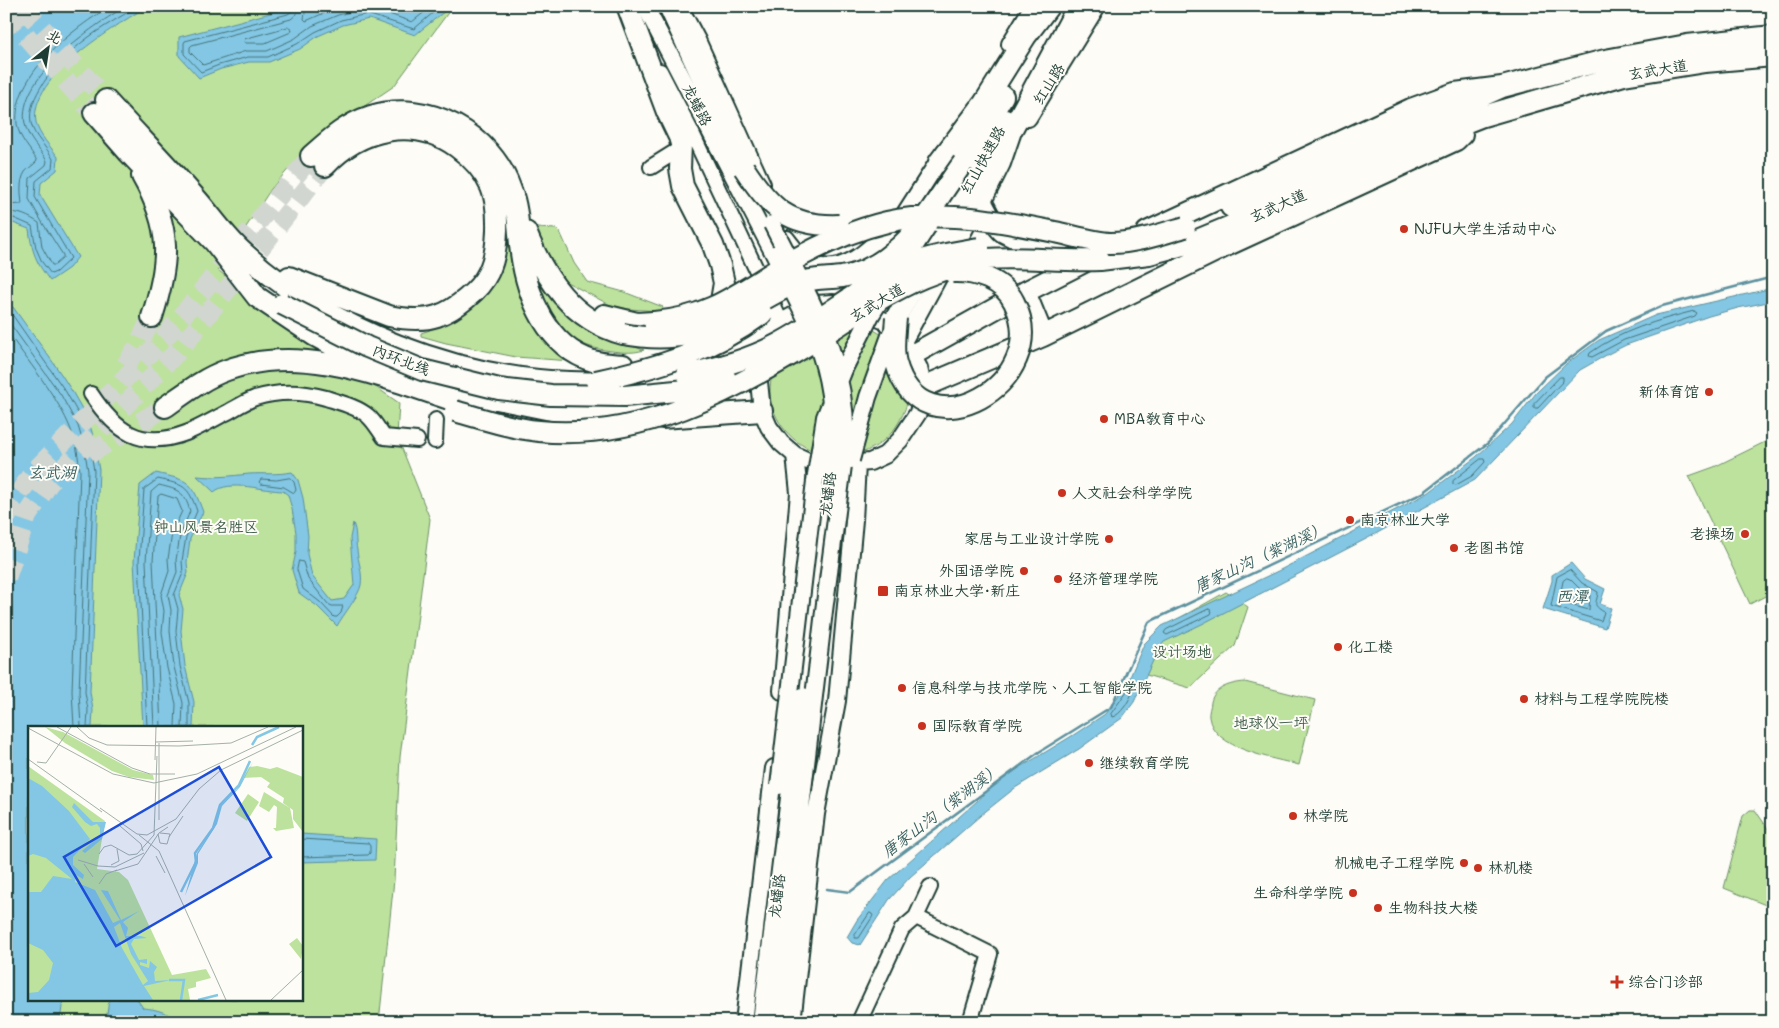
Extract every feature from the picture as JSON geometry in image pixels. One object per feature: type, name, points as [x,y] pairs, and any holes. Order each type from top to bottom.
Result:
[{"type":"highway","points":[[669,6],[744,168],[766,198],[796,220],[819,225],[895,218],[964,217],[1013,223],[1109,247]]},
{"type":"highway","points":[[939,162],[984,103],[1026,36],[1049,6]]},
{"type":"highway","name":"红山快速路","points":[[896,318],[1056,6]]},
{"type":"highway","points":[[1077,6],[1011,131],[1000,162],[980,201],[989,216],[1002,231],[1029,244],[1055,250],[1109,247]]},
{"type":"highway","name":"红山快速路","points":[[622,327],[640,337],[668,338],[704,330],[720,324],[795,284],[855,274],[893,253],[913,234],[1077,6]]},
{"type":"highway","points":[[633,7],[667,112],[681,144],[681,177],[683,186],[713,245],[724,283],[721,301],[707,341],[700,350],[685,358]]},
{"type":"highway","name":"玄武大道","points":[[790,356],[909,282],[936,272],[984,260],[1006,258],[1072,261],[1126,258],[1171,249],[1190,243],[1268,211],[1502,87],[1605,60],[1687,45],[1773,36]]},
{"type":"highway","name":"玄武大道","points":[[596,382],[640,380],[687,374],[713,369],[756,355],[778,344],[885,277],[909,265],[944,254],[1011,245],[1066,248],[1109,247],[1185,227],[1283,185],[1422,131],[1480,117],[1624,74],[1705,62],[1773,56]]},
{"type":"highway","points":[[908,348],[1025,292],[1109,247],[1411,109],[1455,93],[1502,87]]},
{"type":"highway","name":"内环北线","points":[[596,382],[535,379],[479,370],[391,343],[314,304],[264,271],[243,253],[196,198],[100,106],[129,153],[256,286],[282,304],[367,347],[422,370],[499,388],[551,395],[625,396],[686,390],[740,375],[790,356]]},
{"type":"highway","points":[[287,277],[389,316],[404,319],[436,317],[454,308],[474,291],[488,273],[498,224],[491,188],[474,160],[437,135],[411,128],[383,131],[368,135],[334,156],[318,161],[336,134],[352,124],[372,116],[406,112],[436,117],[461,128],[484,146],[500,166],[512,190],[528,286],[537,310],[546,323],[564,344],[586,358],[595,362],[623,365]]},
{"type":"highway","points":[[923,387],[1043,336],[1228,245],[1456,140],[1480,117]]},
{"type":"highway","points":[[129,153],[154,196],[162,221],[165,240],[164,275],[152,317]]},
{"type":"highway","points":[[196,198],[266,261],[287,277],[330,303],[405,337],[461,355],[545,368],[592,371],[623,365],[685,358],[725,338],[753,321],[782,299],[795,284]]},
{"type":"highway","points":[[517,212],[540,265],[559,290],[573,307],[588,319],[610,330],[638,323],[665,322],[702,313],[728,301],[776,270],[817,248],[853,232],[895,218]]},
{"type":"highway","points":[[212,239],[257,298],[314,336],[342,351],[380,366],[480,397],[518,404],[556,410],[688,417]]},
{"type":"highway","points":[[896,318],[894,346],[896,363],[903,381],[915,396],[926,403],[950,408],[969,405],[984,397],[1007,375],[1016,360],[1022,343],[1020,316],[1011,296],[1002,286],[974,274],[936,272]]},
{"type":"highway","points":[[1025,292],[1043,336]]},
{"type":"highway","points":[[596,382],[764,339]]},
{"type":"highway","points":[[366,373],[405,393],[455,411],[503,425],[538,431],[576,433],[608,429],[656,419],[690,406],[790,356]]},
{"type":"highway","points":[[165,407],[194,386],[211,377],[244,365],[262,361],[298,359],[366,373],[522,420],[556,423],[688,417],[762,411]]},
{"type":"main road","name":"龙蟠路","points":[[658,6],[768,215],[829,340],[838,368],[844,403],[845,450],[824,611],[776,1022]]},
{"type":"main road","points":[[851,307],[895,218],[939,162],[1033,6]]},
{"type":"main road","name":"红山路","points":[[1000,162],[1097,6]]},
{"type":"main road","name":"龙蟠路","points":[[633,7],[774,254],[812,330],[829,386],[834,420],[833,449],[816,592],[761,1022]]},
{"type":"main road","points":[[770,802],[780,786],[815,481],[826,417],[845,367],[871,315],[941,206],[963,162]]},
{"type":"main road","points":[[908,348],[980,201]]},
{"type":"main road","points":[[833,302],[885,321],[908,348],[919,368],[923,387],[918,413],[900,440],[885,455],[870,462],[826,466],[795,455],[780,443],[769,428],[762,411],[757,362],[764,339],[781,322],[815,304],[833,302]]},
{"type":"main road","points":[[816,814],[811,789],[842,507],[851,460],[868,397],[896,318]]},
{"type":"main road","points":[[744,1022],[784,673],[800,493],[795,455]]},
{"type":"main road","points":[[792,1022],[816,814],[837,701],[854,520],[856,464]]},
{"type":"street","name":"龙蟠路","points":[[680,6],[698,40],[788,238]]},
{"type":"street","name":"龙蟠路","points":[[633,7],[781,322]]},
{"type":"street","points":[[651,167],[675,152]]},
{"type":"street","points":[[788,238],[801,255],[811,263],[825,266],[842,264],[855,258],[895,218]]},
{"type":"street","points":[[788,238],[815,304]]},
{"type":"street","points":[[91,394],[104,414],[132,436],[145,440],[164,438],[187,432],[253,398],[291,392],[311,394],[343,403],[368,415],[384,437],[417,440]]},
{"type":"street","points":[[435,441],[436,420]]},
{"type":"street","points":[[859,1022],[902,929],[916,917],[930,887]]},
{"type":"street","points":[[916,917],[990,954],[970,1022]]},
{"type":"green space","name":"钟山风景名胜区","points":[[6,6],[453,6],[394,86],[313,141],[271,189],[218,270],[271,315],[399,403],[397,436],[430,519],[400,757],[394,880],[379,1022],[6,1022]]},
{"type":"green space","points":[[505,210],[511,229],[571,361],[516,357],[421,336],[421,333],[448,322],[471,306]]},
{"type":"green space","points":[[534,229],[556,229],[560,232],[574,263],[587,282],[624,292],[663,307],[660,311],[628,309],[610,305],[563,280],[552,266]]},
{"type":"green space","points":[[527,255],[611,339],[644,350],[635,352],[610,351],[586,345],[569,336],[555,323],[544,307]]},
{"type":"green space","points":[[862,323],[884,336],[906,397],[907,403],[904,412],[899,422],[885,439],[868,451],[848,456],[829,455],[810,449],[793,438],[779,422],[771,402],[770,386],[776,360]]},
{"type":"green space","name":"老操场","points":[[1773,438],[1773,592],[1750,604],[1689,476],[1714,467]]},
{"type":"green space","name":"设计场地","points":[[1226,592],[1248,607],[1235,646],[1190,688],[1133,671],[1158,630]]},
{"type":"green space","name":"地球仪一坪","points":[[1245,682],[1315,700],[1299,765],[1260,755],[1232,744],[1221,737],[1213,728],[1209,715],[1213,697],[1224,687]]},
{"type":"green space","points":[[1750,810],[1755,810],[1773,836],[1773,908],[1724,888],[1743,816]]},
{"type":"water","points":[[6,6],[148,6],[96,39],[59,70],[46,87],[37,105],[37,127],[58,157],[57,170],[41,183],[40,195],[78,257],[69,268],[50,281],[35,257],[29,229],[13,223],[6,225]]},
{"type":"water","points":[[297,6],[446,6],[445,11],[415,35],[369,19],[343,25],[318,36],[300,49],[269,62],[249,62],[221,69],[199,78],[179,56],[179,37]]},
{"type":"water","points":[[1773,288],[1773,301],[1709,316],[1626,345],[1580,370],[1475,480],[1368,538],[1164,642],[1158,650],[1134,702],[1122,718],[1079,749],[1015,788],[981,815],[910,877],[889,900],[860,945],[852,943],[847,937],[857,920],[888,880],[1003,778],[1105,714],[1127,684],[1144,644],[1162,626],[1280,570],[1428,493],[1476,457],[1512,424],[1536,393],[1566,364],[1599,340],[1656,315]]},
{"type":"water","name":"玄武湖","points":[[6,306],[13,307],[72,391],[88,421],[95,445],[99,470],[90,692],[93,710],[92,726],[28,726],[28,1000],[63,1000],[60,1022],[6,1022]]},
{"type":"water","points":[[292,472],[298,480],[303,498],[308,536],[307,554],[312,576],[332,601],[344,599],[354,585],[350,538],[353,523],[354,526],[361,572],[361,585],[354,600],[337,626],[317,606],[299,593],[292,570],[296,552],[296,533],[288,495],[283,491],[238,486],[221,488],[214,492],[197,476],[217,477]]},
{"type":"water","points":[[156,473],[182,480],[192,487],[203,512],[190,539],[187,562],[188,573],[179,595],[183,609],[181,631],[185,666],[194,702],[193,726],[143,726],[134,561],[140,485]]},
{"type":"water","name":"西潭","points":[[1571,563],[1585,579],[1605,589],[1600,604],[1611,608],[1605,628],[1543,609],[1552,581],[1552,575]]},
{"type":"water","points":[[302,834],[376,839],[375,860],[302,862]]},
{"type":"water","points":[[109,1000],[138,1000],[143,1008],[164,1012],[182,1022],[106,1022]]},
{"type":"waterway","name":"唐家山沟（紫湖溪）","points":[[827,889],[850,892],[1039,752],[1111,707],[1149,622],[1423,493],[1488,443],[1545,377],[1606,331],[1662,306],[1773,277]]},
{"type":"tunnel","points":[[22,6],[106,100]]},
{"type":"tunnel","points":[[6,13],[94,113]]},
{"type":"tunnel","points":[[6,519],[9,509],[32,474],[166,336],[311,156]]},
{"type":"tunnel","points":[[6,578],[27,516],[49,483],[180,349],[325,166]]},
{"type":"tunnel","points":[[126,365],[138,346],[152,317]]},
{"type":"tunnel","points":[[89,454],[165,407]]},
{"type":"place","name":"NJFU大学生活动中心","points":[[1404,229]]},
{"type":"place","name":"新体育馆","points":[[1709,392]]},
{"type":"place","name":"MBA教育中心","points":[[1104,419]]},
{"type":"place","name":"人文社会科学学院","points":[[1062,493]]},
{"type":"place","name":"南京林业大学","points":[[1350,520]]},
{"type":"place","name":"老操场","points":[[1745,534]]},
{"type":"place","name":"家居与工业设计学院","points":[[1109,539]]},
{"type":"place","name":"老图书馆","points":[[1454,548]]},
{"type":"place","name":"外国语学院","points":[[1024,571]]},
{"type":"place","name":"经济管理学院","points":[[1058,579]]},
{"type":"place","name":"南京林业大学·新庄","points":[[883,591]]},
{"type":"place","name":"化工楼","points":[[1338,647]]},
{"type":"place","name":"信息科学与技术学院、人工智能学院","points":[[902,688]]},
{"type":"place","name":"材料与工程学院院楼","points":[[1524,699]]},
{"type":"place","name":"国际教育学院","points":[[922,726]]},
{"type":"place","name":"继续教育学院","points":[[1089,763]]},
{"type":"place","name":"林学院","points":[[1293,816]]},
{"type":"place","name":"机械电子工程学院","points":[[1464,863]]},
{"type":"place","name":"林机楼","points":[[1478,868]]},
{"type":"place","name":"生命科学学院","points":[[1353,893]]},
{"type":"place","name":"生物科技大楼","points":[[1378,908]]},
{"type":"place","name":"综合门诊部","points":[[1617,982]]}]
